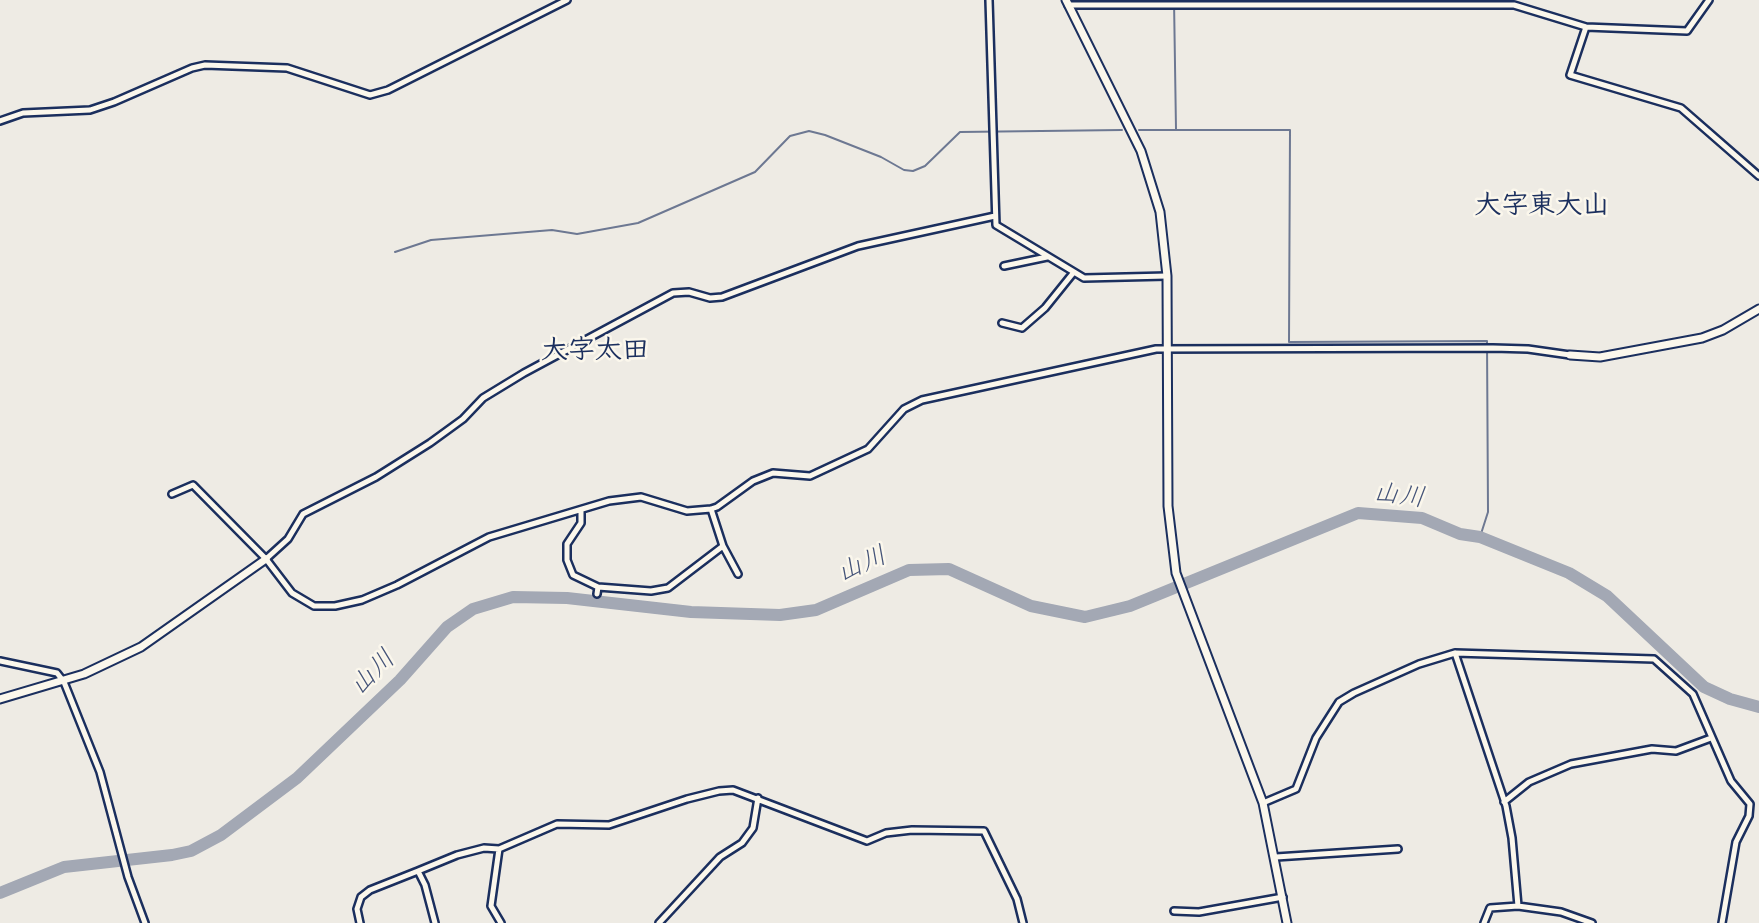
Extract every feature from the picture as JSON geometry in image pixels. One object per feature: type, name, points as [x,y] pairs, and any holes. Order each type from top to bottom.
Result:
[{"type":"street","points":[[0,121],[23,113],[90,110],[192,68],[205,65],[287,68],[370,95],[388,90],[567,0]]},
{"type":"street","points":[[989,0],[996,225],[1084,278],[1167,276]]},
{"type":"street","points":[[1287,923],[1263,803],[1239,734],[1183,596],[1176,573],[1168,506],[1167,276],[1160,212],[1141,151],[1067,3],[1514,5],[1586,27],[1687,31],[1709,0]]},
{"type":"street","points":[[1586,27],[1570,75],[1681,108],[1759,176]]},
{"type":"street","points":[[0,699],[64,682],[141,647],[266,559],[288,539],[303,514],[376,477],[430,443],[463,419],[483,398],[524,373],[673,293],[689,292],[710,298],[722,297],[858,246],[995,216]]},
{"type":"street","points":[[1004,266],[1047,257]]},
{"type":"street","points":[[1002,323],[1022,328],[1045,309],[1074,272]]},
{"type":"street","points":[[172,494],[193,485],[266,559],[292,593],[314,606],[335,606],[362,600],[397,585],[489,537],[609,501],[641,497],[687,511],[711,509],[753,481],[773,473],[810,476],[868,449],[904,409],[922,400],[1167,348],[1528,348],[1600,357],[1702,338],[1723,330],[1759,309]]},
{"type":"street","points":[[711,509],[723,546],[738,574]]},
{"type":"street","points":[[581,510],[581,523],[567,544],[567,560],[573,575],[598,587],[651,591],[668,588],[723,546]]},
{"type":"street","points":[[597,594],[598,587]]},
{"type":"street","points":[[1263,803],[1296,789],[1316,738],[1339,702],[1419,664],[1455,653],[1654,658],[1693,694],[1731,781],[1750,804],[1749,816],[1736,842],[1722,923]]},
{"type":"street","points":[[1455,653],[1504,802],[1512,838],[1518,906]]},
{"type":"street","points":[[0,661],[57,673],[64,682],[100,772],[128,877],[145,923]]},
{"type":"street","points":[[1504,802],[1529,782],[1571,764],[1652,749],[1676,751],[1711,738]]},
{"type":"street","points":[[360,923],[357,909],[361,897],[370,890],[457,855],[484,848],[499,849],[557,824],[609,825],[719,791],[734,790],[867,841],[886,833],[912,830],[984,831],[990,839],[1017,899],[1023,923]]},
{"type":"street","points":[[658,922],[720,857],[742,843],[753,828],[758,798]]},
{"type":"street","points":[[499,849],[491,906],[501,923]]},
{"type":"street","points":[[1275,857],[1398,849]]},
{"type":"street","points":[[418,872],[425,885],[435,923]]},
{"type":"street","points":[[1174,911],[1199,912],[1283,897]]},
{"type":"street","points":[[1484,923],[1490,908],[1518,906],[1561,912],[1592,923]]},
{"type":"waterway","points":[[1174,0],[1176,129]]},
{"type":"waterway","points":[[395,252],[431,240],[552,230],[577,234],[638,223],[755,172],[790,136],[809,131],[881,157],[904,170],[913,171],[925,166],[960,132],[1122,130]]},
{"type":"waterway","points":[[1139,130],[1290,130],[1289,342],[1487,341],[1488,512],[1480,537]]},
{"type":"waterway","name":"山川","points":[[0,893],[64,867],[172,855],[191,851],[221,835],[297,778],[400,680],[447,627],[473,609],[513,597],[567,598],[691,612],[780,615],[816,610],[909,570],[949,569],[1031,606],[1085,617],[1130,606],[1358,513],[1422,518],[1460,534],[1480,537],[1569,573],[1607,596],[1704,687],[1730,699],[1759,707]]},
{"type":"district","name":"大字東大山","points":[[1542,206]]},
{"type":"district","name":"大字太田","points":[[595,351]]}]
